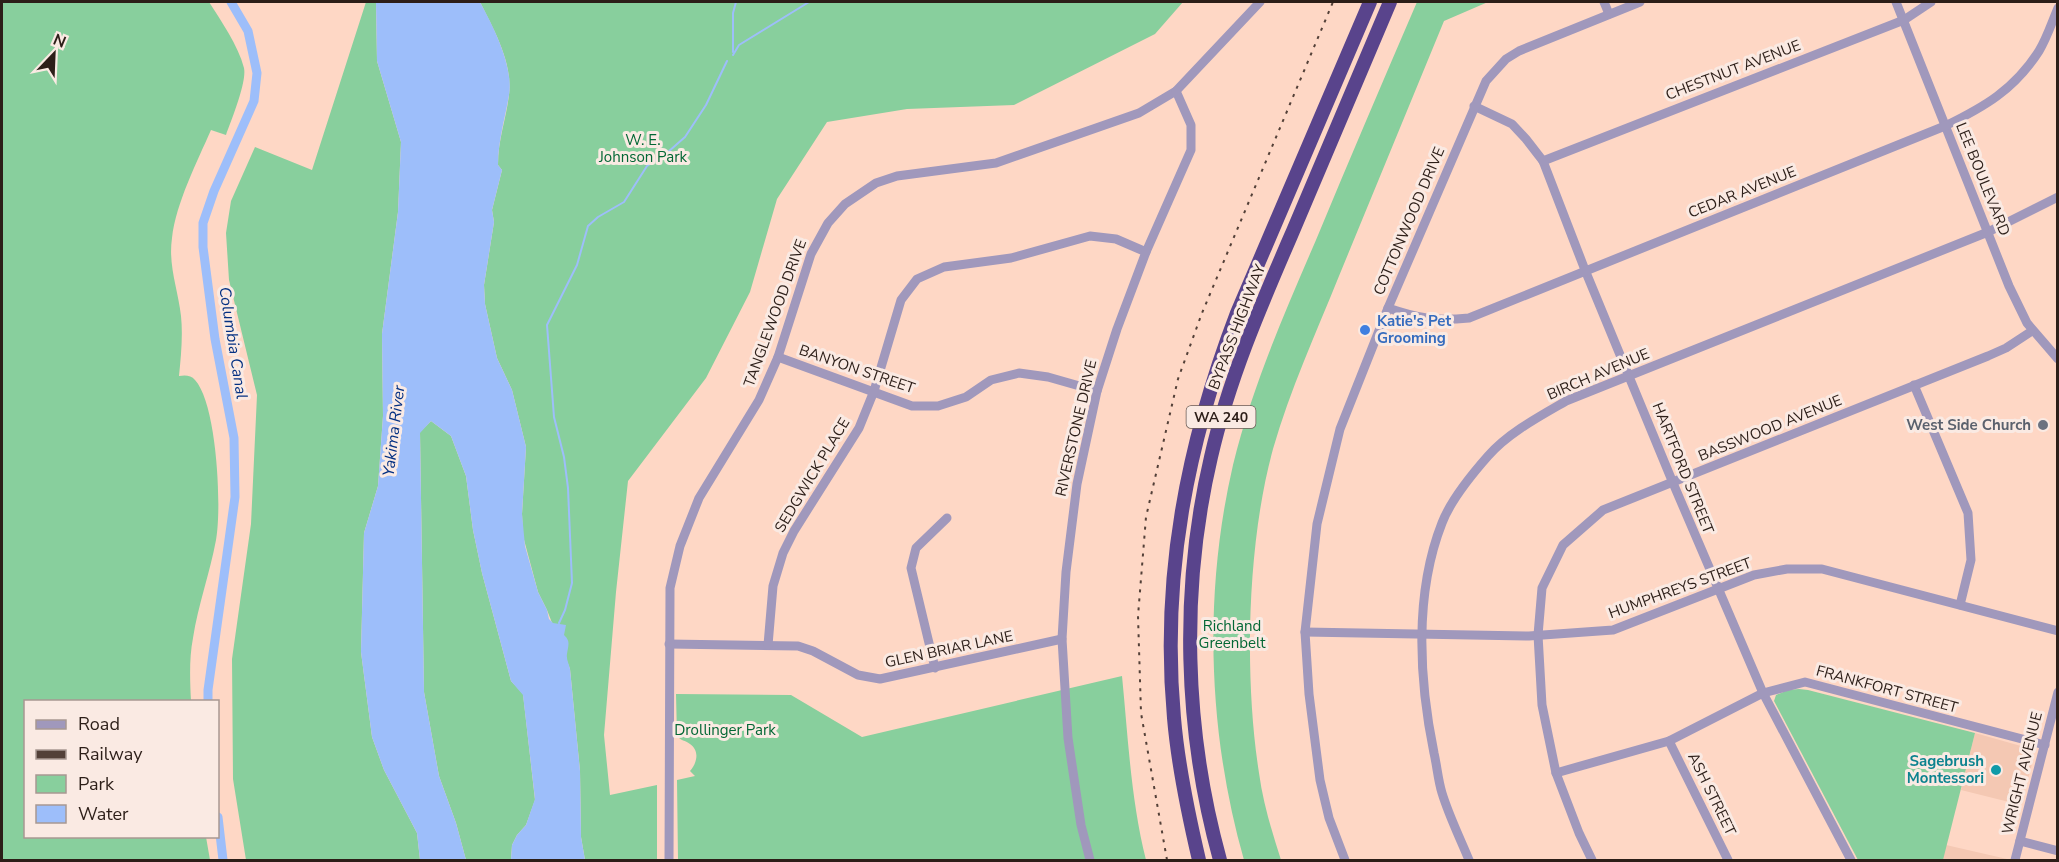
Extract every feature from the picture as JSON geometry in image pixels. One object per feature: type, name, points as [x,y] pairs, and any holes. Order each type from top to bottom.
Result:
[{"type":"highway","name":"BYPASS HIGHWAY","points":[[1199,861],[1178,752],[1171,661],[1174,560],[1190,462],[1215,371],[1237,313],[1370,2]]},
{"type":"highway","name":"BYPASS HIGHWAY","points":[[1220,861],[1199,764],[1190,651],[1196,542],[1211,457],[1243,350],[1390,2]]},
{"type":"street","name":"TANGLEWOOD DRIVE","points":[[669,861],[670,588],[680,546],[699,498],[759,400],[778,357],[818,238],[845,204],[876,183],[897,176],[996,163],[1139,113],[1176,91],[1260,2]]},
{"type":"street","points":[[1604,2],[1609,14]]},
{"type":"street","name":"COTTONWOOD DRIVE","points":[[1345,861],[1329,818],[1320,780],[1309,694],[1305,632],[1317,524],[1340,429],[1388,308],[1486,81],[1506,59],[1519,51],[1640,2]]},
{"type":"street","name":"LEE BOULEVARD","points":[[1896,2],[2009,286],[2026,323],[2058,359]]},
{"type":"street","name":"CHESTNUT AVENUE","points":[[1543,160],[1904,20],[1931,2]]},
{"type":"street","name":"CEDAR AVENUE","points":[[1388,308],[1414,317],[1442,321],[1469,318],[1945,126],[1984,106],[2017,80],[2040,50],[2058,8]]},
{"type":"street","name":"RIVERSTONE DRIVE","points":[[1090,861],[1081,825],[1068,738],[1062,639],[1066,572],[1077,484],[1097,392],[1117,329],[1146,252],[1191,150],[1191,125],[1176,91]]},
{"type":"street","name":"HARTFORD STREET","points":[[1474,106],[1512,124],[1543,160],[1585,270],[1717,589],[1763,693],[1851,861]]},
{"type":"street","name":"BIRCH AVENUE","points":[[1469,861],[1442,793],[1426,716],[1422,635],[1424,591],[1443,522],[1466,485],[1490,454],[1539,417],[1566,401],[1988,232],[2058,196]]},
{"type":"street","name":"SEDGWICK PLACE","points":[[768,645],[773,586],[783,553],[794,531],[859,428],[874,391],[901,300],[917,279],[944,267],[1011,258],[1090,236],[1116,239],[1146,252]]},
{"type":"street","name":"BASSWOOD AVENUE","points":[[1592,861],[1556,773],[1542,705],[1538,635],[1542,588],[1563,545],[1603,510],[1998,352],[2032,331]]},
{"type":"street","name":"BANYON STREET","points":[[778,357],[912,406],[938,406],[966,397],[991,380],[1019,374],[1048,377],[1097,392]]},
{"type":"street","points":[[1914,385],[1968,513],[1971,560],[1960,605]]},
{"type":"street","points":[[935,668],[911,568],[916,548],[947,518]]},
{"type":"street","name":"HUMPHREYS STREET","points":[[1305,632],[1538,635],[1612,630],[1754,575],[1787,569],[1821,569],[2058,631]]},
{"type":"street","name":"GLEN BRIAR LANE","points":[[669,644],[798,645],[858,675],[880,680],[1062,639]]},
{"type":"street","name":"FRANKFORT STREET","points":[[1556,773],[1669,741],[1763,693],[1805,682],[2045,746]]},
{"type":"street","name":"WRIGHT AVENUE","points":[[2015,861],[2058,692]]},
{"type":"street","name":"ASH STREET","points":[[1669,741],[1728,861]]},
{"type":"street","points":[[2020,841],[2058,851]]},
{"type":"shaded area","points":[[1975,733],[2028,748],[2033,753],[2021,805],[1961,790]]},
{"type":"shaded area","points":[[1946,845],[2007,859],[1942,860]]},
{"type":"green space","points":[[2,2],[209,2],[233,42],[241,59],[244,74],[241,92],[226,135],[211,130],[188,183],[174,225],[171,248],[172,268],[182,323],[179,376],[193,378],[202,392],[213,433],[218,482],[216,540],[192,646],[191,700],[24,700],[24,838],[206,838],[210,860],[2,860]]},
{"type":"green space","points":[[366,2],[376,2],[377,61],[401,142],[398,212],[382,334],[383,416],[378,486],[364,533],[361,652],[372,737],[384,770],[417,833],[420,860],[246,860],[233,779],[232,659],[251,524],[257,395],[229,280],[226,233],[231,201],[255,147],[312,170]]},
{"type":"green space","name":"W. E. Johnson Park","points":[[480,2],[1183,2],[1155,34],[1014,105],[907,109],[827,122],[777,199],[750,292],[706,378],[628,481],[604,735],[610,795],[657,785],[657,860],[585,860],[581,837],[580,771],[570,669],[538,592],[523,536],[526,447],[512,390],[497,358],[485,304],[484,285],[494,222],[492,210],[502,170],[498,165],[498,156],[508,104],[509,83],[501,47]]},
{"type":"green space","name":"Richland Greenbelt","points":[[1417,2],[1488,2],[1444,21],[1304,362],[1273,449],[1264,486],[1253,568],[1250,653],[1254,735],[1259,773],[1265,806],[1281,860],[1244,860],[1232,812],[1217,714],[1214,613],[1223,514],[1233,465],[1259,379],[1353,150]]},
{"type":"green space","points":[[431,421],[451,436],[466,476],[473,530],[482,573],[511,681],[523,694],[535,800],[526,825],[512,845],[511,860],[466,860],[456,823],[439,776],[424,692],[420,432]]},
{"type":"green space","name":"Drollinger Park","points":[[1122,676],[1133,792],[1146,860],[678,860],[677,780],[695,776],[690,771],[696,754],[693,747],[677,736],[676,694],[791,695],[862,737]]},
{"type":"green space","points":[[1799,689],[1975,733],[1943,860],[1858,860],[1774,701],[1776,695],[1788,690]]},
{"type":"water","name":"Yakima River","points":[[376,2],[480,2],[496,35],[508,72],[509,95],[499,147],[498,165],[502,170],[492,210],[494,222],[484,285],[485,304],[497,358],[512,390],[526,447],[522,514],[525,546],[538,592],[549,619],[553,623],[566,625],[564,635],[568,639],[567,658],[580,771],[581,837],[585,860],[511,860],[512,845],[526,825],[535,799],[523,695],[511,681],[482,573],[473,530],[466,476],[451,436],[431,421],[420,433],[424,692],[439,776],[456,823],[466,860],[420,860],[417,833],[384,770],[372,737],[361,652],[364,533],[378,486],[383,416],[382,334],[398,212],[401,142],[377,61]]},
{"type":"waterway","name":"Columbia Canal","points":[[208,700],[235,497],[234,438],[215,339],[203,247],[203,223],[214,191],[254,101],[257,73],[248,31],[231,2]]},
{"type":"waterway","points":[[733,52],[733,13],[736,2]]},
{"type":"waterway","points":[[733,55],[739,45],[809,2]]},
{"type":"waterway","points":[[559,623],[572,583],[568,488],[564,457],[554,417],[547,325],[577,265],[588,226],[598,217],[624,202],[647,166],[685,137],[706,105],[727,61]]},
{"type":"waterway","name":"Columbia Canal","points":[[219,826],[223,860]]},
{"type":"railway","points":[[1167,860],[1141,713],[1138,616],[1146,517],[1178,379],[1202,313],[1333,2]]},
{"type":"place","name":"Katie's Pet Grooming","points":[[1365,330]]},
{"type":"place","name":"West Side Church","points":[[2043,425]]},
{"type":"place","name":"Sagebrush Montessori","points":[[1996,770]]}]
